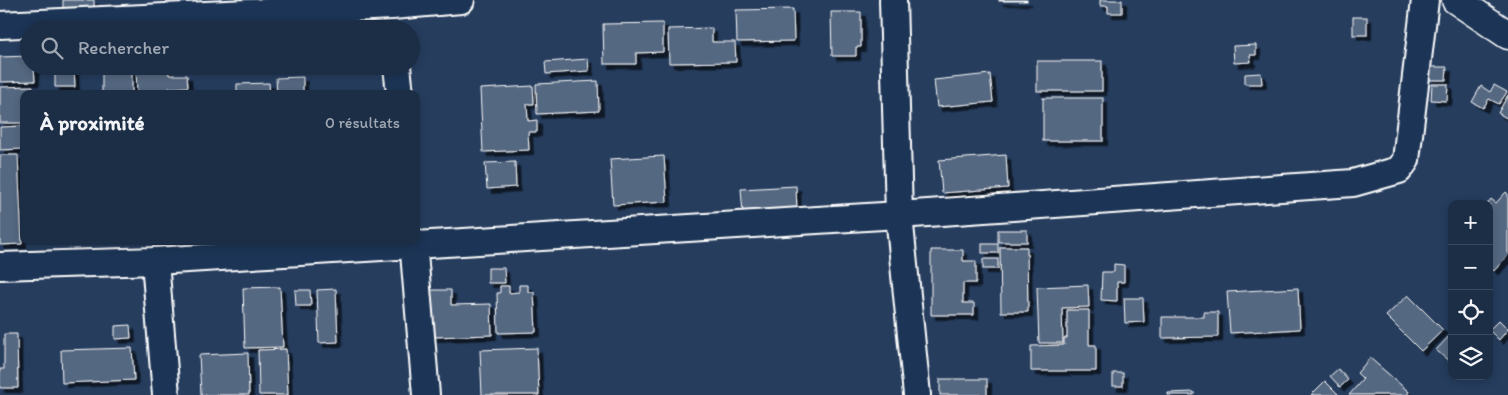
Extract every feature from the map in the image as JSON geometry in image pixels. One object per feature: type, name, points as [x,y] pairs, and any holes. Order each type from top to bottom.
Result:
[{"type":"street","points":[[151,20],[393,12],[461,0]]},
{"type":"street","points":[[893,0],[899,215],[917,395]]},
{"type":"street","points":[[420,243],[899,215],[1353,183],[1399,170],[1406,160],[1425,0]]},
{"type":"street","points":[[1456,0],[1508,34]]},
{"type":"street","points":[[0,25],[20,24]]},
{"type":"street","points":[[398,75],[400,90]]},
{"type":"street","points":[[0,266],[155,261],[384,245]]},
{"type":"street","points":[[413,245],[426,395]]},
{"type":"street","points":[[155,261],[166,395]]},
{"type":"building","points":[[63,0],[94,0],[94,7],[63,8]]},
{"type":"building","points":[[1027,0],[1027,1],[999,1]]},
{"type":"building","points":[[1100,0],[1122,0],[1122,13],[1108,13],[1108,6],[1100,6]]},
{"type":"building","points":[[793,9],[794,41],[737,42],[736,10]]},
{"type":"building","points":[[831,12],[861,12],[861,47],[856,47],[856,56],[832,56]]},
{"type":"building","points":[[1353,17],[1367,17],[1367,35],[1353,35]]},
{"type":"building","points":[[663,23],[663,52],[636,53],[636,64],[604,64],[603,24]]},
{"type":"building","points":[[712,28],[712,42],[735,42],[736,62],[669,63],[668,29]]},
{"type":"building","points":[[1256,45],[1256,55],[1250,55],[1251,62],[1234,63],[1233,46]]},
{"type":"building","points":[[20,56],[20,75],[35,75],[35,81],[0,82],[0,57]]},
{"type":"building","points":[[588,59],[589,71],[546,74],[545,62]]},
{"type":"building","points":[[1037,61],[1102,61],[1102,91],[1037,91]]},
{"type":"building","points":[[1428,67],[1447,67],[1446,80],[1428,80]]},
{"type":"building","points":[[1261,73],[1262,84],[1245,84],[1245,74]]},
{"type":"building","points":[[990,74],[993,102],[937,107],[934,80]]},
{"type":"building","points":[[55,75],[74,75],[75,87],[55,87]]},
{"type":"building","points":[[102,75],[132,75],[132,90],[102,90]]},
{"type":"building","points":[[136,75],[187,75],[188,87],[169,88],[169,90],[137,90]]},
{"type":"building","points":[[303,77],[303,90],[277,90],[276,78]]},
{"type":"building","points":[[598,81],[599,111],[537,114],[536,84]]},
{"type":"building","points":[[269,83],[270,90],[237,90],[237,84]]},
{"type":"building","points":[[1432,84],[1448,84],[1447,101],[1431,100]]},
{"type":"building","points":[[1494,85],[1507,92],[1499,104],[1489,99],[1483,108],[1472,102],[1481,86],[1490,92]]},
{"type":"building","points":[[33,86],[33,90],[20,90],[20,123],[0,123],[0,87]]},
{"type":"building","points":[[533,86],[534,104],[527,104],[528,121],[537,120],[537,132],[528,132],[529,150],[483,152],[480,89]]},
{"type":"building","points":[[1508,95],[1508,119],[1498,113]]},
{"type":"building","points":[[1043,98],[1103,98],[1103,141],[1043,141]]},
{"type":"building","points":[[20,126],[20,149],[0,150],[0,127]]},
{"type":"building","points":[[0,155],[18,155],[20,244],[0,245]]},
{"type":"building","points":[[1006,155],[1008,188],[942,193],[939,160]]},
{"type":"building","points":[[664,156],[667,202],[613,205],[610,159]]},
{"type":"building","points":[[515,162],[516,187],[487,189],[485,163]]},
{"type":"building","points":[[796,186],[797,211],[743,214],[741,189]]},
{"type":"building","points":[[1506,192],[1508,194],[1508,255],[1494,271],[1493,201],[1496,203]]},
{"type":"building","points":[[998,230],[1027,230],[1027,242],[998,242]]},
{"type":"building","points":[[982,244],[998,244],[998,253],[982,253]]},
{"type":"building","points":[[161,245],[178,245],[178,248],[161,249]]},
{"type":"building","points":[[1000,247],[1027,247],[1028,312],[1001,312]]},
{"type":"building","points":[[931,250],[963,250],[963,261],[976,261],[976,283],[963,283],[963,303],[974,303],[974,315],[931,315]]},
{"type":"building","points":[[983,259],[998,259],[998,269],[983,269]]},
{"type":"building","points":[[1114,264],[1124,265],[1124,282],[1117,282],[1117,301],[1101,300],[1102,272],[1114,272]]},
{"type":"building","points":[[488,268],[504,268],[505,283],[488,283]]},
{"type":"building","points":[[519,285],[528,285],[528,292],[534,292],[536,332],[498,333],[497,293],[500,293],[500,286],[509,286],[509,293],[519,292]]},
{"type":"building","points":[[1088,285],[1089,307],[1062,308],[1063,343],[1039,343],[1037,287]]},
{"type":"building","points":[[280,287],[283,347],[245,348],[243,288]]},
{"type":"building","points":[[1298,288],[1300,329],[1230,333],[1227,292]]},
{"type":"building","points":[[336,289],[338,342],[319,343],[317,290]]},
{"type":"building","points":[[295,290],[310,290],[311,306],[296,306]]},
{"type":"building","points":[[431,290],[451,290],[451,305],[491,304],[492,335],[433,337]]},
{"type":"building","points":[[1408,295],[1443,330],[1421,351],[1386,316]]},
{"type":"building","points":[[1124,298],[1143,298],[1144,322],[1125,323]]},
{"type":"building","points":[[1067,310],[1089,310],[1089,345],[1096,345],[1096,371],[1031,371],[1031,346],[1064,345],[1064,338],[1067,338]]},
{"type":"building","points":[[1204,312],[1218,312],[1218,337],[1162,338],[1162,317],[1204,317]]},
{"type":"building","points":[[1499,320],[1508,329],[1499,340],[1493,334],[1493,326]]},
{"type":"building","points":[[130,325],[131,338],[115,339],[115,326]]},
{"type":"building","points":[[4,334],[17,334],[18,388],[0,388],[0,369],[4,369]]},
{"type":"building","points":[[1448,337],[1448,360],[1436,350]]},
{"type":"building","points":[[132,348],[134,380],[62,383],[61,350]]},
{"type":"building","points":[[537,348],[539,395],[482,395],[480,350]]},
{"type":"building","points":[[286,349],[288,395],[259,395],[258,350]]},
{"type":"building","points":[[248,353],[249,395],[201,395],[199,355]]},
{"type":"building","points":[[1370,358],[1409,392],[1407,395],[1349,395],[1363,379],[1357,373]]},
{"type":"building","points":[[1338,369],[1348,380],[1340,387],[1330,376]]},
{"type":"building","points":[[1113,373],[1123,373],[1123,386],[1113,386]]},
{"type":"building","points":[[940,379],[987,379],[987,395],[940,395]]},
{"type":"building","points":[[1325,381],[1339,395],[1311,395]]},
{"type":"building","points":[[1194,392],[1194,395],[1168,395],[1168,393]]}]
